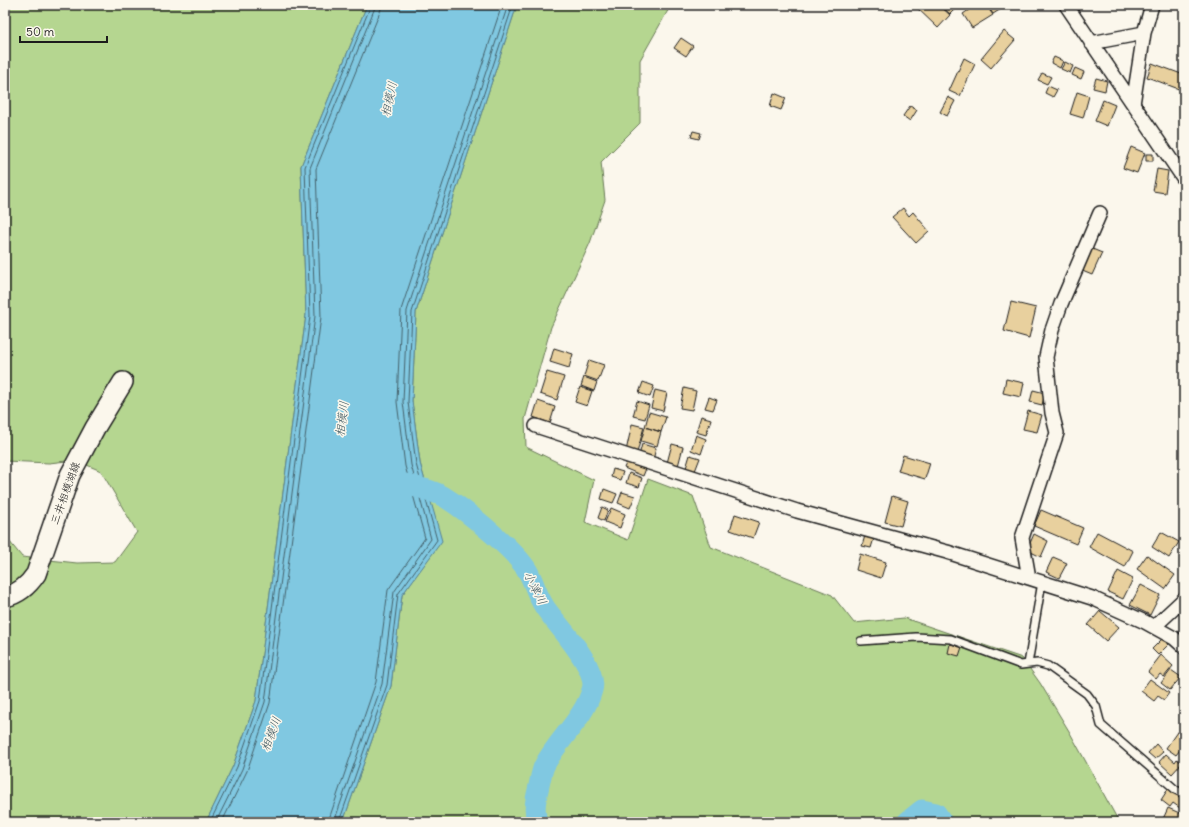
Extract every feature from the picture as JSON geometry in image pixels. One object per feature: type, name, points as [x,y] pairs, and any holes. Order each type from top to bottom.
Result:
[{"type":"main road","name":"三井相模湖線","points":[[5,596],[22,590],[29,584],[36,574],[70,475],[94,428],[123,382]]},
{"type":"street","points":[[1066,5],[1184,179]]},
{"type":"street","points":[[1133,104],[1144,33],[1152,5]]},
{"type":"street","points":[[1091,43],[1144,33]]},
{"type":"street","points":[[1036,580],[1022,538],[1057,433],[1052,413],[1046,357],[1052,330],[1059,310],[1100,213]]},
{"type":"street","points":[[536,426],[796,511],[947,552],[1092,598],[1154,627],[1174,638],[1184,646]]},
{"type":"street","points":[[1154,627],[1184,600]]},
{"type":"lane","points":[[1028,664],[1036,580]]},
{"type":"lane","points":[[861,641],[916,637],[951,639],[1021,665],[1037,662],[1048,666],[1087,694],[1096,706],[1101,725],[1176,790],[1184,794]]},
{"type":"green space","points":[[5,5],[367,5],[301,166],[306,315],[256,701],[233,766],[206,822],[5,822],[5,536],[22,557],[77,563],[115,562],[137,532],[101,471],[75,460],[49,463],[5,461]]},
{"type":"green space","points":[[517,5],[671,5],[640,60],[640,123],[601,162],[605,200],[590,243],[551,327],[525,419],[526,447],[594,480],[585,522],[628,540],[648,479],[693,496],[711,547],[832,595],[854,623],[904,618],[1022,658],[1040,683],[1069,731],[1119,822],[343,822],[391,686],[402,595],[441,541],[420,463],[412,401],[416,312]]},
{"type":"water","name":"相模川","points":[[367,5],[517,5],[416,312],[412,401],[420,463],[442,541],[402,595],[391,686],[343,822],[206,822],[233,766],[256,701],[306,315],[301,166]]},
{"type":"building","points":[[914,5],[939,5],[950,15],[938,28]]},
{"type":"building","points":[[940,5],[959,5],[950,14]]},
{"type":"building","points":[[976,5],[986,5],[993,15],[972,28],[963,14]]},
{"type":"building","points":[[987,5],[1005,5],[1006,6],[993,14]]},
{"type":"building","points":[[1004,31],[1015,40],[991,68],[981,59]]},
{"type":"building","points":[[681,38],[693,46],[686,56],[674,48]]},
{"type":"building","points":[[1054,57],[1063,61],[1060,68],[1051,63]]},
{"type":"building","points":[[964,58],[975,64],[960,96],[949,91]]},
{"type":"building","points":[[1065,62],[1073,66],[1070,73],[1061,69]]},
{"type":"building","points":[[1152,63],[1184,75],[1184,91],[1147,77]]},
{"type":"building","points":[[1075,68],[1084,72],[1081,79],[1072,75]]},
{"type":"building","points":[[1042,73],[1051,77],[1047,84],[1038,80]]},
{"type":"building","points":[[1096,78],[1107,81],[1105,91],[1093,88]]},
{"type":"building","points":[[1048,86],[1057,90],[1053,97],[1045,93]]},
{"type":"building","points":[[1077,92],[1089,96],[1083,118],[1070,114]]},
{"type":"building","points":[[774,93],[786,98],[781,110],[770,106]]},
{"type":"building","points":[[948,97],[955,101],[947,116],[940,112]]},
{"type":"building","points":[[1103,100],[1115,105],[1107,126],[1095,121]]},
{"type":"building","points":[[910,106],[917,110],[910,121],[903,116]]},
{"type":"building","points":[[693,131],[701,133],[699,139],[691,137]]},
{"type":"building","points":[[1131,147],[1145,153],[1137,173],[1123,168]]},
{"type":"building","points":[[1146,154],[1153,154],[1153,161],[1146,161]]},
{"type":"building","points":[[1157,169],[1168,171],[1165,193],[1153,191]]},
{"type":"building","points":[[903,208],[909,216],[913,212],[929,231],[916,243],[892,217]]},
{"type":"building","points":[[1090,248],[1102,253],[1092,275],[1080,270]]},
{"type":"building","points":[[1011,302],[1036,308],[1029,338],[1004,331]]},
{"type":"building","points":[[554,348],[573,354],[569,368],[550,362]]},
{"type":"building","points":[[589,360],[604,365],[598,381],[584,376]]},
{"type":"building","points":[[547,372],[564,377],[557,400],[540,394]]},
{"type":"building","points":[[584,377],[597,382],[594,391],[581,386]]},
{"type":"building","points":[[1006,379],[1024,383],[1021,397],[1003,393]]},
{"type":"building","points":[[643,382],[654,386],[650,397],[639,393]]},
{"type":"building","points":[[580,387],[592,391],[587,406],[575,402]]},
{"type":"building","points":[[684,388],[696,391],[692,410],[680,408]]},
{"type":"building","points":[[655,390],[667,393],[663,411],[651,408]]},
{"type":"building","points":[[1033,390],[1045,393],[1042,405],[1030,402]]},
{"type":"building","points":[[709,397],[717,400],[713,410],[705,408]]},
{"type":"building","points":[[538,401],[555,407],[550,423],[533,417]]},
{"type":"building","points":[[637,401],[649,405],[645,419],[633,416]]},
{"type":"building","points":[[1028,411],[1042,415],[1037,432],[1023,429]]},
{"type":"building","points":[[649,412],[666,417],[661,432],[645,427]]},
{"type":"building","points":[[701,416],[711,419],[706,435],[696,432]]},
{"type":"building","points":[[632,424],[644,427],[637,453],[626,451]]},
{"type":"building","points":[[645,427],[661,432],[657,446],[641,441]]},
{"type":"building","points":[[696,435],[706,439],[701,454],[691,450]]},
{"type":"building","points":[[642,444],[656,448],[653,460],[639,456]]},
{"type":"building","points":[[672,444],[683,447],[678,466],[667,463]]},
{"type":"building","points":[[690,455],[700,458],[695,471],[686,468]]},
{"type":"building","points":[[903,455],[930,463],[925,479],[898,471]]},
{"type":"building","points":[[628,459],[647,466],[643,476],[624,468]]},
{"type":"building","points":[[613,469],[623,472],[620,480],[611,477]]},
{"type":"building","points":[[629,473],[642,478],[639,487],[626,483]]},
{"type":"building","points":[[604,489],[617,494],[613,503],[601,499]]},
{"type":"building","points":[[622,492],[635,496],[630,508],[618,503]]},
{"type":"building","points":[[892,496],[908,501],[901,526],[885,522]]},
{"type":"building","points":[[602,507],[608,510],[604,521],[598,518]]},
{"type":"building","points":[[611,508],[625,514],[620,528],[605,522]]},
{"type":"building","points":[[1041,510],[1083,528],[1076,544],[1034,526]]},
{"type":"building","points":[[735,514],[759,522],[753,538],[730,530]]},
{"type":"building","points":[[866,532],[875,535],[871,548],[862,546]]},
{"type":"building","points":[[1097,532],[1133,551],[1125,567],[1089,547]]},
{"type":"building","points":[[1161,532],[1179,542],[1169,558],[1152,547]]},
{"type":"building","points":[[1034,534],[1048,541],[1041,557],[1027,550]]},
{"type":"building","points":[[860,554],[886,562],[881,578],[856,570]]},
{"type":"building","points":[[1147,555],[1175,575],[1165,589],[1137,569]]},
{"type":"building","points":[[1053,557],[1067,563],[1059,578],[1046,572]]},
{"type":"building","points":[[1118,571],[1133,579],[1123,599],[1108,592]]},
{"type":"building","points":[[1141,585],[1160,595],[1150,615],[1130,605]]},
{"type":"building","points":[[1100,611],[1119,627],[1106,641],[1088,625]]},
{"type":"building","points":[[1164,637],[1170,643],[1158,655],[1152,649]]},
{"type":"building","points":[[950,644],[962,647],[959,656],[948,653]]},
{"type":"building","points":[[1161,655],[1173,666],[1164,677],[1160,674],[1156,679],[1148,672]]},
{"type":"building","points":[[1171,670],[1181,677],[1170,690],[1161,683]]},
{"type":"building","points":[[1150,679],[1169,693],[1164,700],[1158,696],[1154,701],[1141,691]]},
{"type":"building","points":[[1177,732],[1184,736],[1184,753],[1180,750],[1176,755],[1166,748]]},
{"type":"building","points":[[1156,744],[1163,752],[1155,759],[1148,753]]},
{"type":"building","points":[[1166,754],[1175,762],[1177,759],[1182,763],[1172,774],[1159,762]]},
{"type":"building","points":[[1170,786],[1184,796],[1184,802],[1180,808],[1173,803],[1170,807],[1161,800]]},
{"type":"building","points":[[1168,808],[1184,815],[1182,822],[1170,822],[1163,819]]},
{"type":"waterway","name":"小津川","points":[[400,483],[429,490],[441,495],[478,521],[502,542],[527,570],[545,608],[578,650],[590,671],[593,681],[592,690],[588,700],[577,720],[556,747],[544,766],[536,802],[535,814],[537,822]]},
{"type":"waterway","name":"小津川","points":[[907,822],[922,810],[936,813],[942,822]]}]
